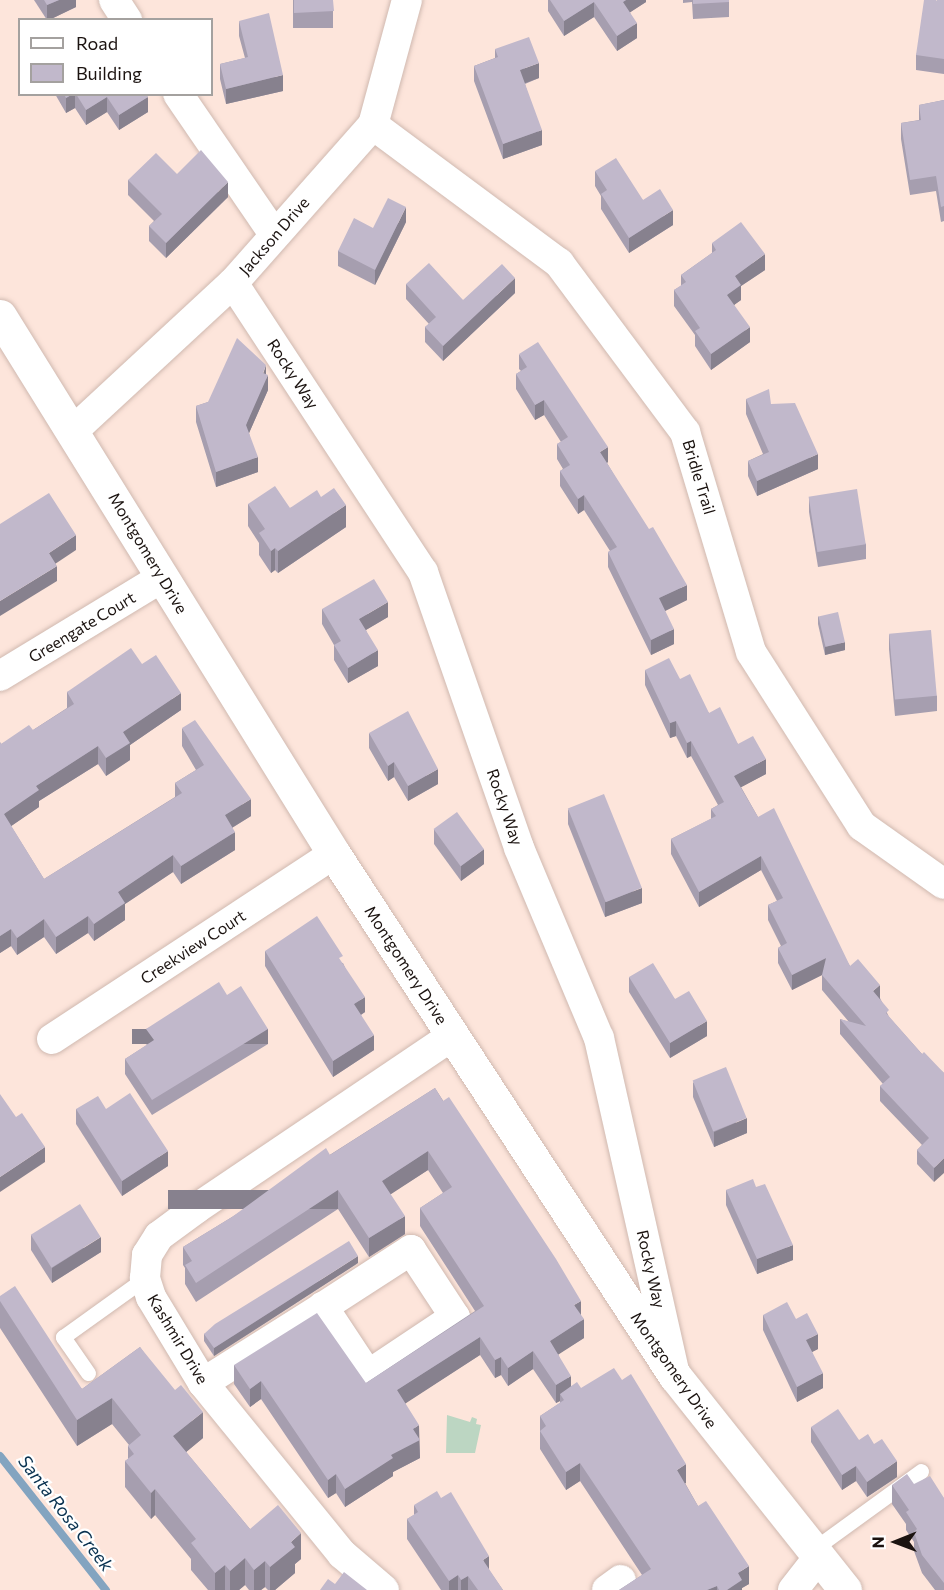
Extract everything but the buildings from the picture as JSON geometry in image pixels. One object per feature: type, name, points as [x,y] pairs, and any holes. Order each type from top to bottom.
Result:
[{"type":"street","points":[[114,0],[126,18]]},
{"type":"street","name":"Jackson Drive","points":[[74,430],[233,283],[274,234],[374,125],[407,0]]},
{"type":"street","points":[[179,96],[274,234]]},
{"type":"street","name":"Bridle Trail","points":[[374,125],[559,263],[685,432],[751,652],[862,826],[944,884]]},
{"type":"street","name":"Rocky Way","points":[[233,283],[423,572],[519,848],[599,1038],[675,1376]]},
{"type":"street","name":"Montgomery Drive","points":[[5,335],[74,430],[334,854],[675,1376],[814,1555],[845,1590]]},
{"type":"street","name":"Greengate Court","points":[[0,676],[163,577]]},
{"type":"street","name":"Creekview Court","points":[[52,1039],[334,854]]},
{"type":"street","name":"Kashmir Drive","points":[[384,1590],[342,1554],[203,1383],[151,1297],[145,1278],[147,1255],[159,1236],[452,1036]]},
{"type":"street","points":[[203,1383],[323,1307]]},
{"type":"street","points":[[793,1590],[814,1555]]},
{"type":"lane","points":[[88,1373],[63,1337],[145,1278]]},
{"type":"lane","points":[[814,1555],[921,1471]]},
{"type":"green space","points":[[447,1415],[470,1422],[472,1417],[477,1419],[476,1424],[481,1425],[475,1453],[446,1453]]},
{"type":"waterway","name":"Santa Rosa Creek","points":[[0,1456],[106,1590]]}]
